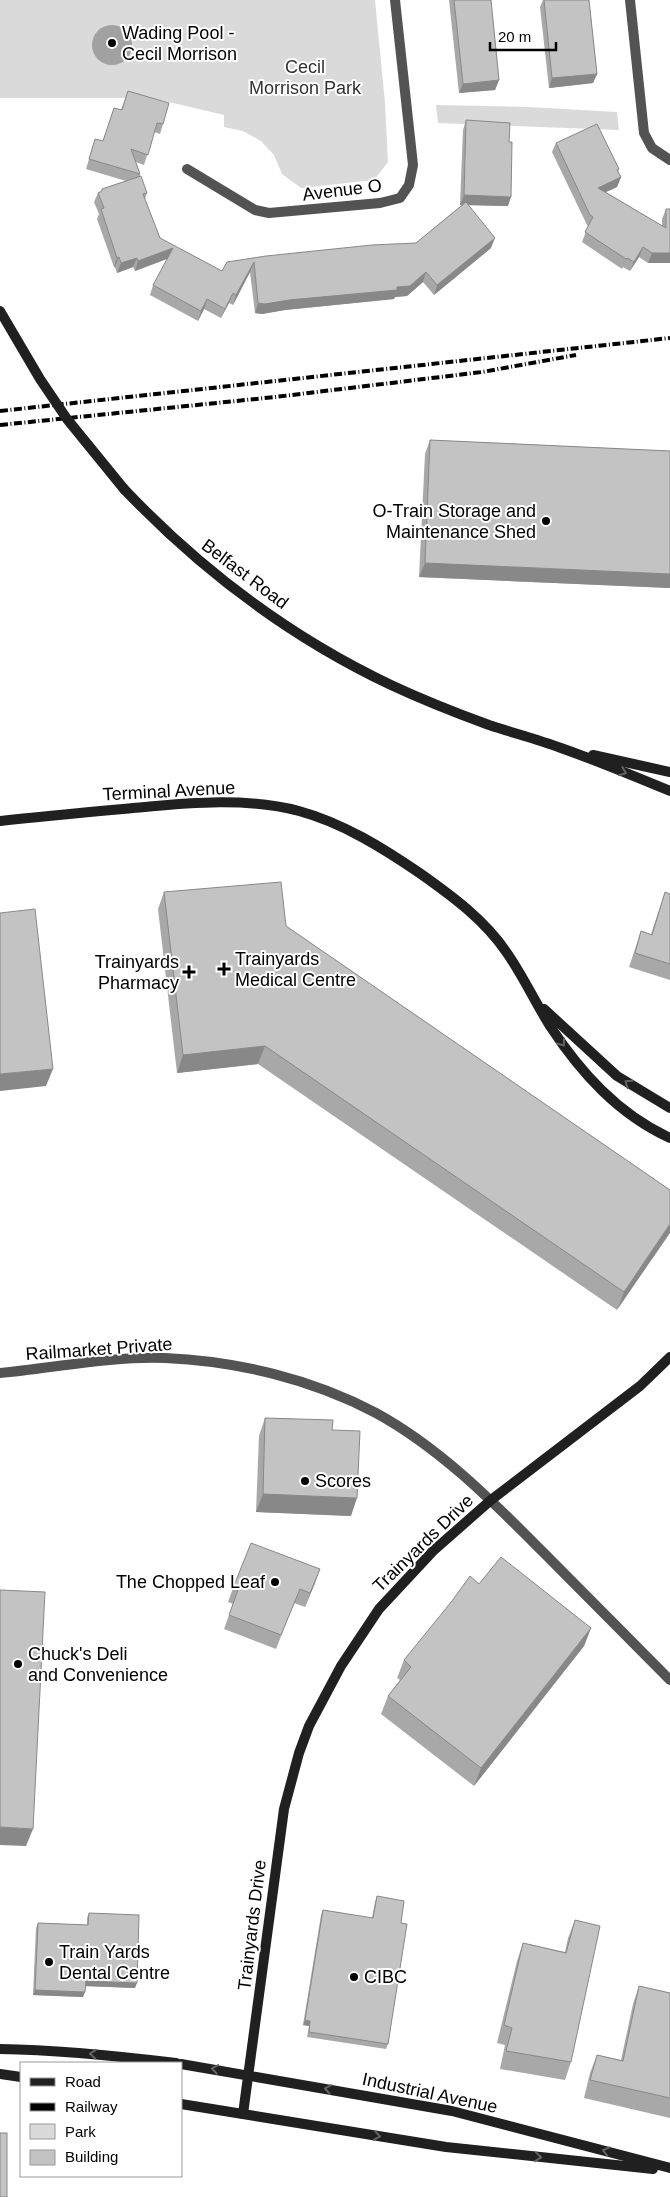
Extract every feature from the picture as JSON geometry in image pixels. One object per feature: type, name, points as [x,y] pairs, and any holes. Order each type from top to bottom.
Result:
[{"type":"street","name":"Avenue O","points":[[187,169],[255,210],[269,213],[380,203],[400,198],[409,185],[413,165],[394,0]]},
{"type":"street","points":[[630,0],[644,133],[652,148],[670,160]]},
{"type":"street","name":"Belfast Road","points":[[0,311],[40,379],[67,419],[124,489],[158,524],[232,588],[311,642],[390,684],[439,706],[561,748],[670,791]]},
{"type":"street","name":"Belfast Road","points":[[561,748],[670,772]]},
{"type":"street","name":"Terminal Avenue","points":[[0,821],[207,803],[243,803],[299,812],[352,832],[402,861],[440,888],[490,931],[506,951],[564,1047],[596,1086],[617,1106],[637,1120],[670,1138]]},
{"type":"street","name":"Terminal Avenue","points":[[536,1001],[617,1076],[670,1108]]},
{"type":"street","name":"Trainyards Drive","points":[[243,2114],[278,1843],[292,1778],[309,1726],[341,1666],[379,1608],[433,1551],[491,1500],[640,1386],[670,1357]]},
{"type":"street","name":"Railmarket Private","points":[[0,1373],[83,1363],[163,1358],[247,1369],[299,1380],[352,1402],[393,1424],[428,1447],[491,1500],[670,1680]]},
{"type":"street","points":[[0,2049],[116,2055],[168,2062]]},
{"type":"street","name":"Industrial Avenue","points":[[182,2064],[452,2112],[670,2169]]},
{"type":"street","points":[[0,2074],[20,2077]]},
{"type":"street","name":"Industrial Avenue","points":[[182,2104],[446,2147],[670,2169]]},
{"type":"green space","name":"Cecil Morrison Park","points":[[0,0],[375,0],[385,103],[388,162],[374,180],[301,188],[282,174],[274,155],[261,141],[243,131],[224,127],[224,115],[152,98],[0,98]]},
{"type":"green space","points":[[436,105],[528,107],[617,112],[619,130],[438,123]]},
{"type":"shaded area","name":"Wading Pool - Cecil Morrison","points":[[116,25],[123,28],[129,34],[132,45],[131,53],[123,62],[116,65],[108,65],[101,62],[93,53],[92,41],[95,34],[104,26]]},
{"type":"building","points":[[454,0],[491,0],[499,80],[463,84]]},
{"type":"building","points":[[544,0],[589,0],[597,74],[552,78]]},
{"type":"building","points":[[128,91],[169,103],[163,124],[157,123],[148,155],[131,149],[140,174],[89,159],[95,139],[103,141],[114,108],[122,110]]},
{"type":"building","points":[[466,120],[510,123],[509,142],[512,142],[511,197],[464,195]]},
{"type":"building","points":[[597,124],[621,177],[598,188],[666,228],[666,209],[670,209],[670,253],[652,253],[643,247],[634,262],[626,259],[585,232],[593,217],[590,215],[556,143]]},
{"type":"building","points":[[141,176],[147,193],[143,194],[160,238],[222,271],[227,262],[266,256],[372,245],[416,243],[466,202],[495,238],[437,285],[426,272],[410,286],[397,287],[397,290],[265,304],[258,303],[254,262],[236,295],[233,293],[225,309],[207,299],[201,311],[153,285],[173,248],[138,261],[137,258],[121,263],[119,257],[117,258],[101,209],[104,208],[98,193],[102,189]]},
{"type":"building","name":"O-Train Storage and Maintenance Shed","points":[[430,440],[670,451],[670,574],[425,563]]},
{"type":"building","points":[[281,882],[286,926],[670,1190],[670,1224],[624,1292],[265,1046],[183,1055],[164,892]]},
{"type":"building","points":[[665,892],[670,894],[670,964],[635,953],[641,931],[652,935]]},
{"type":"building","points":[[35,909],[53,1069],[0,1074],[0,913]]},
{"type":"building","name":"Scores","points":[[265,1418],[333,1420],[332,1430],[360,1431],[357,1498],[263,1494]]},
{"type":"building","points":[[251,1543],[320,1569],[310,1593],[300,1589],[281,1635],[229,1615],[238,1590],[233,1588]]},
{"type":"building","points":[[501,1557],[591,1628],[481,1768],[388,1696],[411,1667],[404,1660],[470,1576],[479,1584]]},
{"type":"building","points":[[0,1590],[45,1592],[33,1829],[0,1827]]},
{"type":"building","name":"CIBC","points":[[377,1896],[404,1901],[401,1923],[407,1924],[388,2044],[309,2032],[310,2021],[305,2020],[323,1910],[373,1918]]},
{"type":"building","points":[[89,1913],[139,1915],[137,1983],[86,1981],[85,1992],[35,1990],[38,1923],[88,1925]]},
{"type":"building","points":[[575,1920],[600,1926],[571,2062],[506,2051],[512,2028],[504,2025],[523,1943],[566,1953]]},
{"type":"building","points":[[639,1986],[670,1993],[670,2098],[590,2080],[597,2055],[623,2061]]},
{"type":"building","points":[[0,2133],[7,2133],[7,2197],[0,2197]]},
{"type":"railway","points":[[0,411],[670,338]]},
{"type":"railway","points":[[0,425],[275,397],[482,372],[576,355]]},
{"type":"place","name":"Wading Pool - Cecil Morrison","points":[[112,43]]},
{"type":"place","name":"O-Train Storage and Maintenance Shed","points":[[546,521]]},
{"type":"place","name":"Trainyards Medical Centre","points":[[224,969]]},
{"type":"place","name":"Trainyards Pharmacy","points":[[189,972]]},
{"type":"place","name":"Scores","points":[[305,1481]]},
{"type":"place","name":"The Chopped Leaf","points":[[275,1582]]},
{"type":"place","name":"Chuck's Deli and Convenience","points":[[18,1664]]},
{"type":"place","name":"Train Yards Dental Centre","points":[[49,1962]]},
{"type":"place","name":"CIBC","points":[[354,1977]]}]
